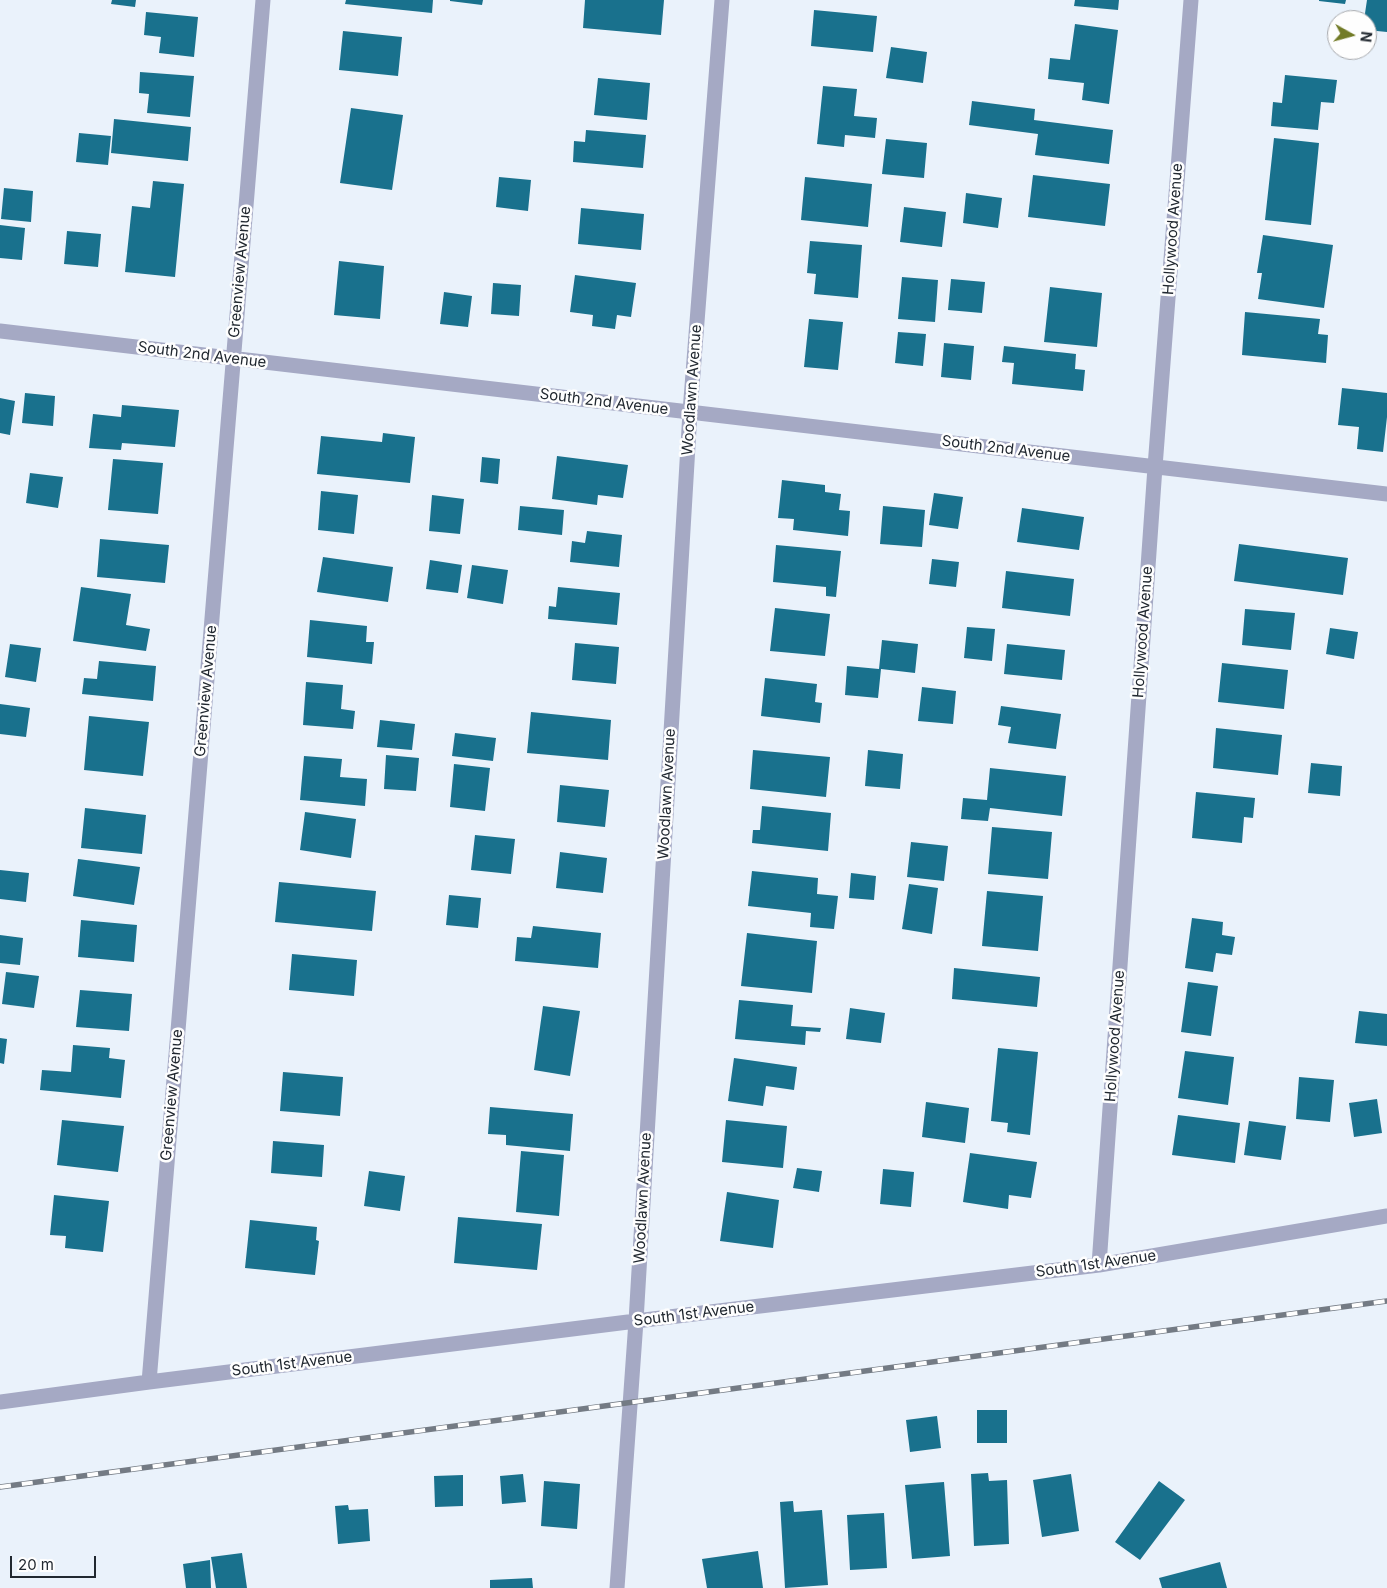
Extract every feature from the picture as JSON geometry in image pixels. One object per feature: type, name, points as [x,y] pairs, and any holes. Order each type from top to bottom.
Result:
[{"type":"street","name":"Greenview Avenue","points":[[148,1382],[263,0]]},
{"type":"street","name":"Woodlawn Avenue","points":[[617,1588],[636,1321],[690,412],[722,0]]},
{"type":"street","name":"Hollywood Avenue","points":[[1099,1265],[1155,467],[1191,0]]},
{"type":"street","name":"South 2nd Avenue","points":[[0,331],[1387,494]]},
{"type":"street","name":"South 1st Avenue","points":[[0,1402],[636,1321],[1099,1265],[1387,1216]]},
{"type":"building","points":[[112,0],[136,0],[135,7],[111,4]]},
{"type":"building","points":[[346,0],[433,0],[432,13],[345,4]]},
{"type":"building","points":[[450,0],[483,0],[482,5]]},
{"type":"building","points":[[585,0],[664,0],[661,35],[583,28]]},
{"type":"building","points":[[1075,0],[1119,0],[1118,10],[1074,6]]},
{"type":"building","points":[[1319,0],[1346,0],[1345,4]]},
{"type":"building","points":[[1367,0],[1387,0],[1387,32],[1377,31],[1377,10],[1366,10]]},
{"type":"building","points":[[814,10],[877,16],[873,52],[811,46]]},
{"type":"building","points":[[146,12],[198,17],[194,57],[159,53],[161,37],[144,35]]},
{"type":"building","points":[[1075,24],[1118,30],[1109,104],[1082,100],[1084,83],[1048,79],[1050,58],[1070,60]]},
{"type":"building","points":[[343,31],[402,37],[398,76],[339,70]]},
{"type":"building","points":[[891,47],[927,52],[923,83],[886,78]]},
{"type":"building","points":[[140,72],[194,76],[190,117],[147,113],[149,94],[139,93]]},
{"type":"building","points":[[1285,75],[1337,80],[1334,103],[1321,102],[1318,130],[1271,126],[1273,102],[1282,103]]},
{"type":"building","points":[[598,78],[650,83],[647,120],[594,115]]},
{"type":"building","points":[[823,86],[857,89],[854,116],[877,118],[875,138],[845,135],[844,147],[817,144]]},
{"type":"building","points":[[972,101],[1035,109],[1034,120],[1113,130],[1109,164],[1035,155],[1038,134],[969,125]]},
{"type":"building","points":[[351,108],[403,115],[392,190],[340,183]]},
{"type":"building","points":[[114,119],[191,127],[188,161],[111,153]]},
{"type":"building","points":[[586,130],[646,135],[643,168],[573,162],[574,141],[585,142]]},
{"type":"building","points":[[79,133],[111,136],[108,165],[76,162]]},
{"type":"building","points":[[1274,138],[1319,143],[1311,225],[1265,220]]},
{"type":"building","points":[[886,139],[927,143],[924,178],[882,174]]},
{"type":"building","points":[[1033,175],[1110,184],[1105,226],[1028,217]]},
{"type":"building","points":[[499,177],[531,180],[528,211],[496,207]]},
{"type":"building","points":[[805,177],[872,184],[868,227],[801,220]]},
{"type":"building","points":[[153,181],[184,184],[175,277],[125,272],[132,206],[150,208]]},
{"type":"building","points":[[4,188],[33,191],[31,222],[1,219]]},
{"type":"building","points":[[966,193],[1002,198],[998,228],[963,223]]},
{"type":"building","points":[[904,207],[946,212],[942,247],[900,242]]},
{"type":"building","points":[[581,208],[644,214],[641,250],[578,244]]},
{"type":"building","points":[[0,225],[25,228],[22,260],[0,258]]},
{"type":"building","points":[[67,231],[101,234],[98,267],[64,264]]},
{"type":"building","points":[[1263,235],[1333,245],[1324,308],[1258,299],[1262,273],[1257,273]]},
{"type":"building","points":[[810,241],[862,245],[858,298],[814,294],[816,274],[807,273]]},
{"type":"building","points":[[339,261],[384,266],[380,319],[334,315]]},
{"type":"building","points":[[575,275],[636,283],[631,317],[617,315],[615,329],[592,326],[593,315],[570,312]]},
{"type":"building","points":[[902,277],[938,280],[935,322],[898,319]]},
{"type":"building","points":[[951,279],[985,282],[982,313],[948,310]]},
{"type":"building","points":[[493,283],[521,285],[519,316],[491,314]]},
{"type":"building","points":[[1050,287],[1102,293],[1097,347],[1044,342]]},
{"type":"building","points":[[444,292],[472,296],[468,327],[440,324]]},
{"type":"building","points":[[1245,312],[1320,319],[1318,334],[1328,335],[1326,363],[1242,355]]},
{"type":"building","points":[[809,319],[843,322],[838,370],[804,367]]},
{"type":"building","points":[[898,332],[926,334],[923,366],[895,363]]},
{"type":"building","points":[[944,343],[974,346],[971,380],[941,377]]},
{"type":"building","points":[[1004,346],[1076,354],[1075,369],[1085,370],[1083,391],[1012,384],[1014,363],[1002,362]]},
{"type":"building","points":[[1342,388],[1387,393],[1387,417],[1383,452],[1357,449],[1359,427],[1338,425]]},
{"type":"building","points":[[25,393],[55,396],[53,426],[22,423]]},
{"type":"building","points":[[0,398],[15,401],[10,435],[0,433]]},
{"type":"building","points":[[122,405],[179,410],[175,447],[122,443],[121,450],[89,448],[93,414],[121,417]]},
{"type":"building","points":[[383,433],[415,437],[410,483],[317,474],[321,436],[382,442]]},
{"type":"building","points":[[557,456],[628,465],[623,498],[598,495],[597,505],[552,499]]},
{"type":"building","points":[[482,457],[500,459],[498,484],[480,482]]},
{"type":"building","points":[[113,459],[163,463],[158,514],[108,510]]},
{"type":"building","points":[[30,473],[63,477],[58,508],[26,503]]},
{"type":"building","points":[[782,480],[825,485],[825,492],[841,494],[839,510],[850,511],[848,536],[793,530],[794,519],[778,518]]},
{"type":"building","points":[[321,491],[358,495],[354,534],[318,530]]},
{"type":"building","points":[[934,493],[963,497],[958,529],[929,525]]},
{"type":"building","points":[[432,495],[464,499],[460,534],[429,531]]},
{"type":"building","points":[[520,506],[564,510],[562,535],[518,530]]},
{"type":"building","points":[[883,506],[925,510],[922,547],[880,544]]},
{"type":"building","points":[[1022,508],[1084,517],[1079,550],[1017,542]]},
{"type":"building","points":[[587,531],[622,535],[619,567],[570,562],[572,541],[585,543]]},
{"type":"building","points":[[100,539],[169,545],[165,583],[97,577]]},
{"type":"building","points":[[1239,544],[1348,558],[1343,595],[1234,581]]},
{"type":"building","points":[[776,545],[841,551],[836,597],[826,596],[826,587],[773,582]]},
{"type":"building","points":[[323,557],[393,567],[388,602],[317,592]]},
{"type":"building","points":[[932,559],[959,562],[956,587],[929,584]]},
{"type":"building","points":[[430,560],[462,565],[458,593],[426,589]]},
{"type":"building","points":[[472,565],[508,570],[503,604],[467,598]]},
{"type":"building","points":[[1006,571],[1074,579],[1070,616],[1002,608]]},
{"type":"building","points":[[81,587],[131,594],[126,625],[150,629],[146,651],[73,641]]},
{"type":"building","points":[[558,587],[620,593],[617,625],[548,619],[549,606],[556,607]]},
{"type":"building","points":[[775,608],[830,614],[825,656],[770,651]]},
{"type":"building","points":[[1245,609],[1295,613],[1291,650],[1242,645]]},
{"type":"building","points":[[310,620],[367,626],[366,642],[374,642],[372,664],[307,657]]},
{"type":"building","points":[[967,627],[995,629],[992,661],[964,658]]},
{"type":"building","points":[[1330,628],[1358,632],[1354,659],[1326,654]]},
{"type":"building","points":[[882,640],[918,644],[915,673],[881,669],[878,698],[845,695],[847,666],[879,669]]},
{"type":"building","points":[[575,643],[619,647],[616,684],[572,680]]},
{"type":"building","points":[[10,644],[41,648],[36,682],[5,677]]},
{"type":"building","points":[[1007,644],[1065,650],[1062,680],[1004,674]]},
{"type":"building","points":[[99,661],[156,666],[153,701],[82,694],[84,678],[97,679]]},
{"type":"building","points":[[1222,663],[1288,670],[1284,709],[1218,702]]},
{"type":"building","points":[[765,678],[817,684],[815,702],[822,703],[820,723],[761,716]]},
{"type":"building","points":[[306,682],[343,685],[341,709],[355,711],[353,729],[303,725]]},
{"type":"building","points":[[922,687],[956,691],[953,724],[918,721]]},
{"type":"building","points":[[0,704],[30,708],[26,737],[0,734]]},
{"type":"building","points":[[1001,706],[1061,714],[1056,749],[1008,743],[1011,727],[998,725]]},
{"type":"building","points":[[531,712],[611,720],[608,760],[527,753]]},
{"type":"building","points":[[89,716],[149,722],[143,776],[84,770]]},
{"type":"building","points":[[380,720],[415,724],[412,750],[377,747]]},
{"type":"building","points":[[1216,728],[1282,735],[1278,775],[1213,768]]},
{"type":"building","points":[[455,733],[496,738],[493,761],[452,756]]},
{"type":"building","points":[[753,750],[830,757],[826,797],[750,789]]},
{"type":"building","points":[[868,750],[903,754],[900,789],[865,786]]},
{"type":"building","points":[[386,755],[419,758],[416,791],[384,789]]},
{"type":"building","points":[[304,756],[342,759],[340,777],[367,779],[365,806],[300,800]]},
{"type":"building","points":[[1311,763],[1342,766],[1340,796],[1308,793]]},
{"type":"building","points":[[454,764],[490,768],[485,811],[450,807]]},
{"type":"building","points":[[990,768],[1066,776],[1062,816],[990,808],[988,821],[961,819],[963,798],[987,800]]},
{"type":"building","points":[[560,785],[609,790],[605,827],[557,822]]},
{"type":"building","points":[[1196,792],[1255,798],[1253,818],[1244,817],[1242,843],[1192,838]]},
{"type":"building","points":[[762,806],[831,813],[828,851],[752,843],[753,830],[760,830]]},
{"type":"building","points":[[85,808],[146,815],[142,854],[81,848]]},
{"type":"building","points":[[305,812],[356,819],[351,858],[300,850]]},
{"type":"building","points":[[992,827],[1052,832],[1048,879],[988,874]]},
{"type":"building","points":[[475,835],[515,839],[511,874],[471,870]]},
{"type":"building","points":[[911,842],[948,846],[944,881],[907,877]]},
{"type":"building","points":[[560,852],[607,858],[603,893],[556,888]]},
{"type":"building","points":[[78,859],[140,867],[134,905],[73,896]]},
{"type":"building","points":[[0,870],[29,873],[26,902],[0,899]]},
{"type":"building","points":[[752,871],[818,878],[817,894],[838,896],[834,929],[810,927],[811,913],[748,906]]},
{"type":"building","points":[[851,873],[876,876],[874,900],[849,898]]},
{"type":"building","points":[[279,882],[376,891],[372,931],[275,922]]},
{"type":"building","points":[[909,884],[938,888],[932,934],[902,929]]},
{"type":"building","points":[[987,891],[1043,896],[1038,951],[982,946]]},
{"type":"building","points":[[449,895],[481,898],[478,928],[446,925]]},
{"type":"building","points":[[1192,918],[1223,922],[1222,935],[1235,937],[1232,955],[1216,953],[1213,972],[1185,968]]},
{"type":"building","points":[[81,920],[137,925],[134,962],[78,957]]},
{"type":"building","points":[[533,926],[601,933],[598,968],[515,961],[517,937],[531,938]]},
{"type":"building","points":[[747,933],[817,941],[812,993],[741,986]]},
{"type":"building","points":[[0,935],[23,938],[20,965],[0,963]]},
{"type":"building","points":[[292,954],[357,960],[354,996],[289,990]]},
{"type":"building","points":[[954,968],[1040,977],[1037,1007],[952,999]]},
{"type":"building","points":[[6,972],[39,976],[34,1008],[2,1004]]},
{"type":"building","points":[[1188,982],[1218,986],[1211,1036],[1181,1032]]},
{"type":"building","points":[[80,990],[132,994],[129,1031],[76,1027]]},
{"type":"building","points":[[739,1000],[793,1005],[791,1026],[821,1028],[820,1032],[806,1031],[805,1045],[735,1039]]},
{"type":"building","points":[[543,1006],[580,1011],[570,1076],[534,1070]]},
{"type":"building","points":[[850,1008],[885,1013],[881,1043],[846,1039]]},
{"type":"building","points":[[1359,1011],[1387,1014],[1387,1046],[1355,1043]]},
{"type":"building","points":[[0,1038],[7,1039],[4,1064],[0,1063]]},
{"type":"building","points":[[73,1045],[110,1048],[109,1058],[125,1060],[121,1098],[40,1090],[42,1070],[71,1072]]},
{"type":"building","points":[[998,1048],[1038,1052],[1030,1135],[1007,1132],[1008,1123],[991,1121]]},
{"type":"building","points":[[1185,1051],[1234,1057],[1228,1105],[1178,1098]]},
{"type":"building","points":[[734,1058],[797,1067],[794,1090],[766,1086],[763,1106],[728,1101]]},
{"type":"building","points":[[283,1072],[343,1077],[340,1116],[280,1111]]},
{"type":"building","points":[[1299,1077],[1334,1080],[1330,1122],[1296,1119]]},
{"type":"building","points":[[1377,1099],[1382,1133],[1354,1137],[1349,1103]]},
{"type":"building","points":[[926,1102],[969,1108],[965,1143],[922,1137]]},
{"type":"building","points":[[490,1107],[573,1114],[570,1151],[506,1145],[506,1135],[488,1134]]},
{"type":"building","points":[[1178,1115],[1240,1123],[1235,1163],[1172,1155]]},
{"type":"building","points":[[62,1120],[124,1126],[118,1172],[57,1165]]},
{"type":"building","points":[[726,1120],[787,1126],[783,1168],[722,1162]]},
{"type":"building","points":[[1249,1121],[1286,1126],[1281,1160],[1244,1155]]},
{"type":"building","points":[[273,1141],[324,1145],[322,1177],[271,1173]]},
{"type":"building","points":[[521,1151],[564,1155],[559,1216],[516,1212]]},
{"type":"building","points":[[970,1153],[1037,1162],[1031,1198],[1009,1195],[1008,1209],[963,1202]]},
{"type":"building","points":[[797,1168],[822,1171],[819,1192],[793,1188]]},
{"type":"building","points":[[883,1169],[914,1172],[911,1207],[880,1204]]},
{"type":"building","points":[[369,1171],[405,1176],[400,1211],[364,1206]]},
{"type":"building","points":[[727,1192],[779,1200],[773,1248],[720,1241]]},
{"type":"building","points":[[54,1195],[109,1201],[103,1252],[65,1248],[66,1236],[50,1235]]},
{"type":"building","points":[[458,1217],[542,1224],[537,1270],[454,1263]]},
{"type":"building","points":[[250,1220],[317,1227],[316,1240],[319,1241],[315,1275],[245,1268]]},
{"type":"building","points":[[977,1410],[1007,1410],[1007,1443],[977,1443]]},
{"type":"building","points":[[937,1416],[941,1448],[910,1452],[906,1420]]},
{"type":"building","points":[[988,1473],[989,1481],[1007,1480],[1009,1544],[974,1546],[971,1474]]},
{"type":"building","points":[[523,1474],[526,1502],[502,1504],[500,1476]]},
{"type":"building","points":[[1071,1474],[1079,1531],[1042,1537],[1033,1480]]},
{"type":"building","points":[[463,1475],[463,1506],[435,1507],[434,1476]]},
{"type":"building","points":[[544,1481],[580,1484],[577,1529],[541,1526]]},
{"type":"building","points":[[1159,1481],[1185,1500],[1140,1560],[1115,1542]]},
{"type":"building","points":[[944,1482],[950,1556],[912,1559],[905,1485]]},
{"type":"building","points":[[793,1501],[794,1512],[822,1510],[828,1585],[785,1588],[780,1502]]},
{"type":"building","points":[[348,1505],[349,1510],[368,1509],[370,1541],[338,1544],[335,1506]]},
{"type":"building","points":[[884,1513],[887,1568],[850,1570],[847,1515]]},
{"type":"building","points":[[758,1551],[763,1588],[707,1588],[702,1559]]},
{"type":"building","points":[[242,1553],[247,1588],[216,1588],[211,1557]]},
{"type":"building","points":[[210,1560],[211,1588],[186,1588],[183,1564]]},
{"type":"building","points":[[1220,1562],[1227,1588],[1162,1588],[1159,1578]]},
{"type":"building","points":[[532,1578],[533,1588],[490,1588],[490,1580]]},
{"type":"railway","points":[[0,1487],[1387,1301]]}]
